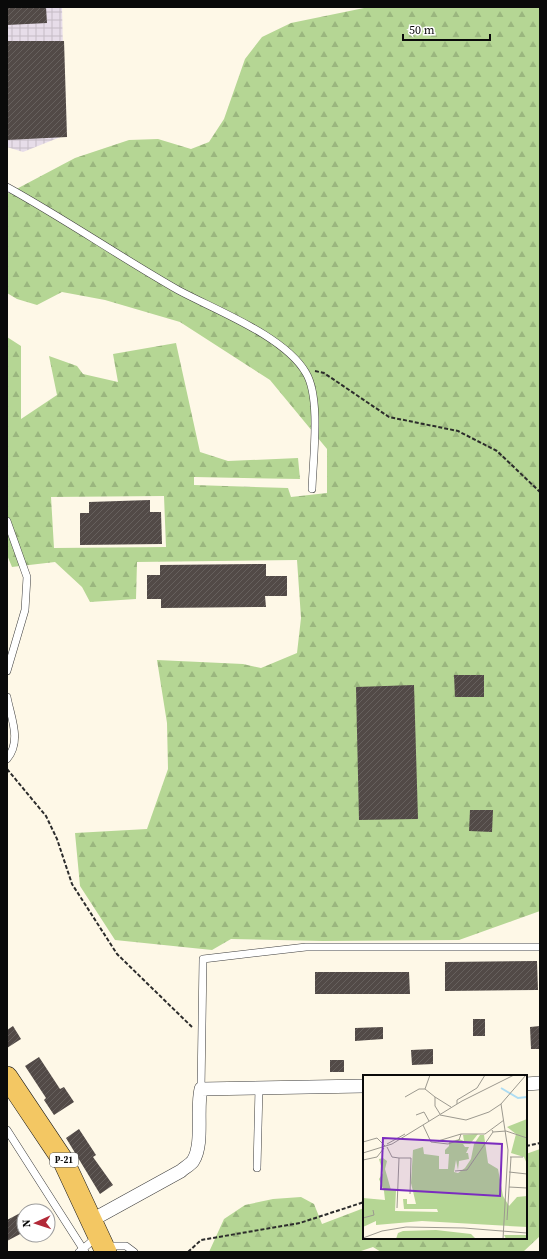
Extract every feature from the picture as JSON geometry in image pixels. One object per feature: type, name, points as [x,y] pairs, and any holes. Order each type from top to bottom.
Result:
[{"type":"main road","name":"Р-21","points":[[7,1077],[64,1162],[93,1244]]},
{"type":"street","points":[[527,1084],[540,1083]]},
{"type":"street","points":[[93,1244],[193,1161],[198,1144],[199,1098],[201,1089],[363,1086]]},
{"type":"lane","points":[[7,187],[48,210],[178,289],[271,339],[297,360],[304,369],[312,387],[314,403],[312,489]]},
{"type":"lane","points":[[7,521],[27,577],[25,610],[7,671]]},
{"type":"lane","points":[[7,697],[15,729],[13,752],[7,759]]},
{"type":"lane","points":[[201,1089],[203,959],[306,948],[540,947]]},
{"type":"lane","points":[[257,1168],[258,1088]]},
{"type":"lane","points":[[7,1130],[93,1244],[126,1246],[134,1252]]},
{"type":"path","points":[[304,369],[324,373],[389,417],[458,431],[497,451],[540,492]]},
{"type":"path","points":[[7,769],[46,816],[57,840],[72,884],[118,954],[202,1036]]},
{"type":"path","points":[[527,1146],[540,1143]]},
{"type":"path","points":[[188,1252],[201,1240],[300,1224],[363,1202]]},
{"type":"shaded area","points":[[7,7],[62,7],[64,98],[63,136],[23,152],[7,147]]},
{"type":"green space","points":[[369,7],[540,7],[540,911],[459,940],[323,941],[231,939],[212,950],[115,940],[80,886],[75,833],[147,829],[168,769],[167,723],[157,660],[243,664],[261,668],[297,653],[301,618],[297,560],[137,562],[136,599],[90,602],[82,587],[55,562],[12,567],[7,555],[7,337],[21,346],[21,419],[57,395],[49,356],[77,366],[83,374],[118,382],[113,354],[176,343],[200,452],[228,461],[298,458],[300,479],[194,477],[194,485],[288,488],[291,497],[327,493],[327,449],[270,380],[180,322],[105,300],[62,292],[37,305],[17,299],[7,293],[7,194],[75,158],[129,140],[158,139],[191,149],[209,142],[224,119],[245,59],[262,37],[291,23]],"holes":[[[164,496],[166,547],[54,548],[51,497]]]},
{"type":"green space","points":[[540,1149],[540,1236],[523,1252],[381,1252],[373,1247],[358,1252],[209,1252],[224,1219],[245,1205],[273,1199],[301,1197],[314,1204],[322,1224],[363,1208],[363,1239],[527,1239],[527,1154]]},
{"type":"building","points":[[7,7],[46,7],[47,23],[7,25]]},
{"type":"building","points":[[7,41],[64,41],[67,137],[7,140]]},
{"type":"building","points":[[150,500],[150,512],[161,512],[162,544],[80,545],[80,513],[89,513],[89,502]]},
{"type":"building","points":[[266,564],[266,576],[287,576],[287,596],[265,596],[266,607],[161,608],[161,599],[147,599],[147,575],[160,575],[160,565]]},
{"type":"building","points":[[454,675],[484,675],[484,697],[455,697]]},
{"type":"building","points":[[414,685],[418,819],[359,820],[356,687]]},
{"type":"building","points":[[470,810],[493,810],[492,832],[469,831]]},
{"type":"building","points":[[537,961],[538,990],[445,991],[445,962]]},
{"type":"building","points":[[315,972],[409,972],[410,994],[315,994]]},
{"type":"building","points":[[473,1019],[485,1019],[485,1036],[473,1036]]},
{"type":"building","points":[[13,1026],[21,1039],[7,1048],[7,1030]]},
{"type":"building","points":[[540,1026],[540,1049],[531,1049],[530,1027]]},
{"type":"building","points":[[383,1027],[383,1039],[355,1041],[355,1028]]},
{"type":"building","points":[[433,1049],[433,1064],[412,1065],[411,1050]]},
{"type":"building","points":[[39,1057],[60,1089],[64,1087],[74,1102],[54,1115],[44,1100],[46,1098],[25,1066]]},
{"type":"building","points":[[330,1060],[344,1060],[344,1072],[330,1072]]},
{"type":"building","points":[[79,1129],[96,1155],[93,1157],[113,1185],[100,1194],[66,1138]]},
{"type":"building","points":[[16,1215],[16,1236],[7,1241],[7,1220]]}]
